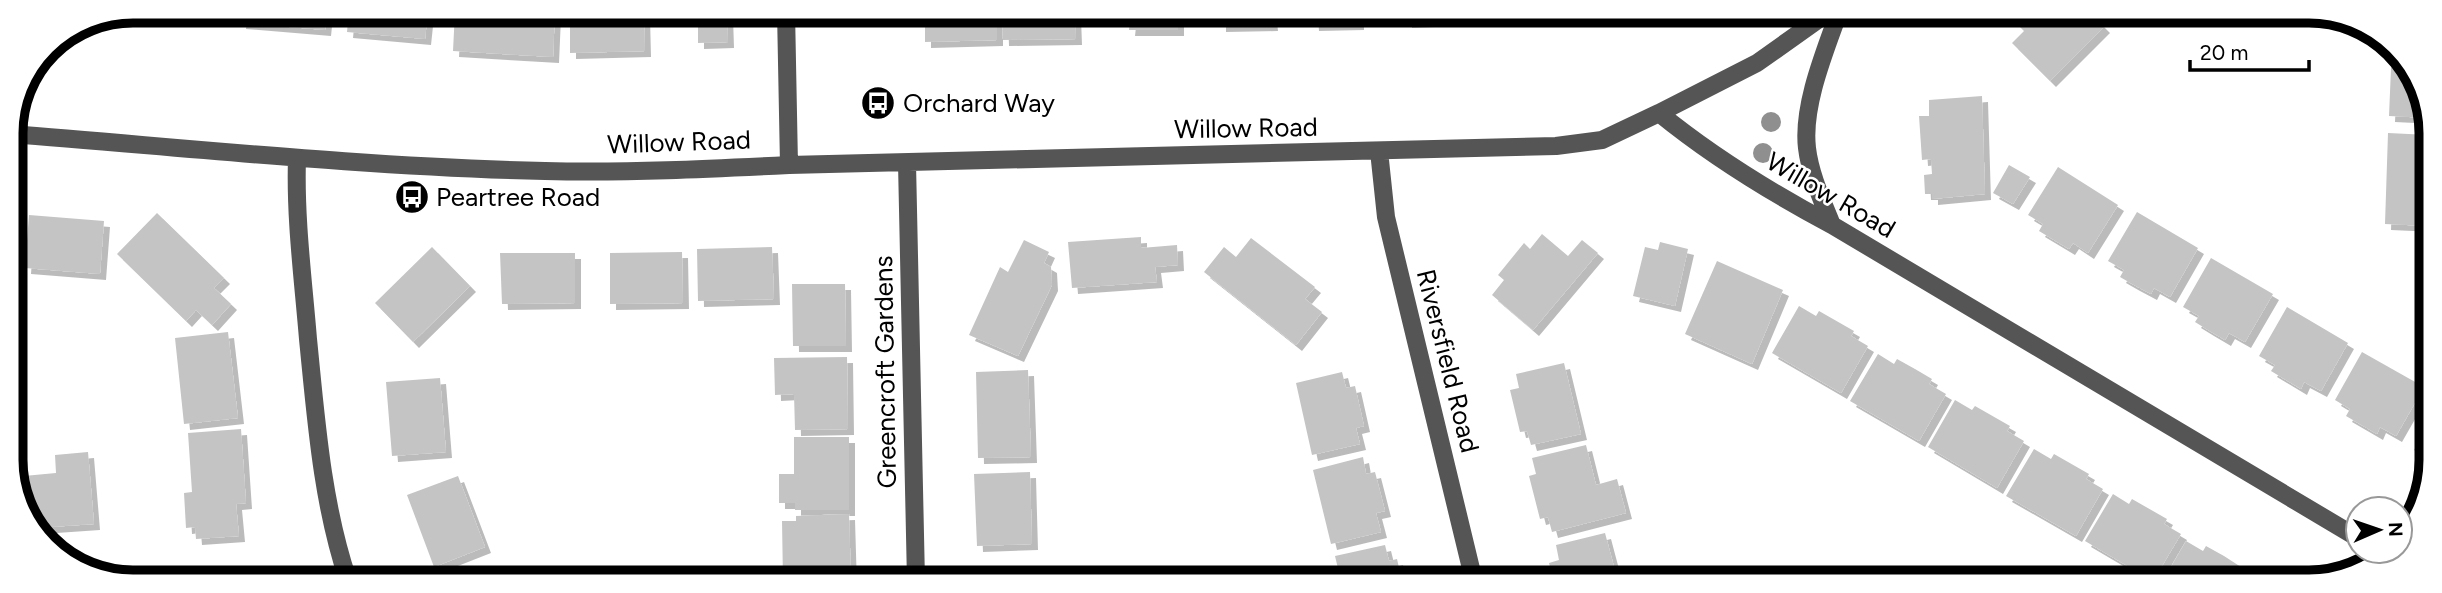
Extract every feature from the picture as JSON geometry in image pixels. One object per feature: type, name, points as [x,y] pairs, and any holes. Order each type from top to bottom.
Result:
[{"type":"street","points":[[786,23],[789,165]]},
{"type":"street","points":[[1659,113],[1757,63],[1813,23]]},
{"type":"street","points":[[1832,225],[1816,185],[1806,147],[1815,79],[1835,23]]},
{"type":"street","name":"Willow Road","points":[[23,135],[297,158],[545,171],[666,170],[1530,148],[1602,140],[1659,113],[1698,145],[1779,197],[1832,225],[2344,530]]},
{"type":"street","name":"Riversfield Road","points":[[1379,151],[1386,217],[1471,570]]},
{"type":"street","points":[[297,158],[296,204],[316,415],[340,570]]},
{"type":"street","name":"Greencroft Gardens","points":[[907,163],[916,570]]},
{"type":"building","points":[[240,23],[326,23],[325,30]]},
{"type":"building","points":[[348,23],[427,23],[425,39],[347,32]]},
{"type":"building","points":[[454,23],[554,23],[553,57],[453,51]]},
{"type":"building","points":[[570,23],[644,23],[645,51],[570,53]]},
{"type":"building","points":[[698,23],[727,23],[728,42],[698,43]]},
{"type":"building","points":[[925,23],[997,23],[997,40],[925,42]]},
{"type":"building","points":[[1002,23],[1075,23],[1076,39],[1003,40]]},
{"type":"building","points":[[1130,23],[1178,23],[1178,30],[1129,30]]},
{"type":"building","points":[[1220,23],[1272,25],[1220,26]]},
{"type":"building","points":[[1313,23],[1358,23],[1358,24]]},
{"type":"building","points":[[2100,23],[2104,27],[2050,81],[2012,43],[2024,31],[2018,25]]},
{"type":"building","points":[[2391,60],[2408,84],[2418,117],[2389,116]]},
{"type":"building","points":[[1982,96],[1985,194],[1932,199],[1932,194],[1925,194],[1924,175],[1932,174],[1931,159],[1922,160],[1919,116],[1929,116],[1929,100]]},
{"type":"building","points":[[2388,133],[2419,135],[2419,226],[2385,224]]},
{"type":"building","points":[[2009,165],[2030,177],[2013,204],[1993,193]]},
{"type":"building","points":[[2058,167],[2118,205],[2088,253],[2073,243],[2069,249],[2039,231],[2043,224],[2028,215]]},
{"type":"building","points":[[2137,212],[2198,248],[2170,297],[2154,288],[2151,294],[2120,277],[2124,270],[2108,261]]},
{"type":"building","points":[[157,213],[224,278],[214,288],[231,304],[212,325],[196,310],[186,321],[117,254]]},
{"type":"building","points":[[29,215],[104,221],[100,274],[25,268]]},
{"type":"building","points":[[1542,234],[1568,256],[1582,240],[1598,253],[1533,330],[1492,295],[1504,280],[1498,275],[1524,243],[1530,249]]},
{"type":"building","points":[[1141,237],[1141,248],[1177,245],[1178,265],[1155,267],[1157,282],[1072,288],[1068,242]]},
{"type":"building","points":[[1251,238],[1315,287],[1305,299],[1322,312],[1296,345],[1204,272],[1224,247],[1236,257]]},
{"type":"building","points":[[1024,240],[1049,252],[1044,263],[1051,267],[1052,285],[1018,356],[969,335],[1000,267],[1008,272]]},
{"type":"building","points":[[1660,242],[1688,249],[1675,306],[1633,296],[1645,247],[1658,250]]},
{"type":"building","points":[[432,247],[470,286],[413,342],[375,303]]},
{"type":"building","points":[[772,247],[774,299],[698,301],[697,249]]},
{"type":"building","points":[[682,252],[683,303],[610,304],[610,253]]},
{"type":"building","points":[[500,253],[575,253],[575,303],[502,304]]},
{"type":"building","points":[[2211,258],[2273,294],[2245,342],[2229,333],[2225,340],[2195,322],[2199,316],[2183,307]]},
{"type":"building","points":[[1717,261],[1783,290],[1752,364],[1685,334]]},
{"type":"building","points":[[792,284],[845,284],[846,346],[793,346]]},
{"type":"building","points":[[1799,306],[1816,316],[1819,311],[1854,331],[1851,336],[1868,346],[1841,393],[1772,353]]},
{"type":"building","points":[[2287,307],[2348,343],[2321,391],[2304,382],[2301,389],[2271,371],[2275,365],[2259,356]]},
{"type":"building","points":[[228,332],[238,418],[184,424],[175,338]]},
{"type":"building","points":[[2362,352],[2419,384],[2419,396],[2396,436],[2380,427],[2377,434],[2346,416],[2350,409],[2335,400]]},
{"type":"building","points":[[1878,354],[1894,364],[1897,359],[1932,379],[1929,384],[1946,394],[1919,441],[1850,401]]},
{"type":"building","points":[[847,357],[848,429],[795,430],[794,394],[775,395],[774,358]]},
{"type":"building","points":[[1564,363],[1581,434],[1531,445],[1527,431],[1520,432],[1510,390],[1519,388],[1516,374]]},
{"type":"building","points":[[1028,370],[1031,457],[978,458],[976,372]]},
{"type":"building","points":[[1342,372],[1346,388],[1355,386],[1364,426],[1356,428],[1360,444],[1312,455],[1296,383]]},
{"type":"building","points":[[440,378],[446,452],[392,456],[386,382]]},
{"type":"building","points":[[1955,400],[1972,410],[1975,406],[2010,426],[2007,431],[2024,441],[1997,488],[1928,447]]},
{"type":"building","points":[[241,429],[246,503],[236,504],[239,536],[196,539],[195,527],[186,528],[184,493],[192,492],[188,433]]},
{"type":"building","points":[[794,437],[849,437],[849,510],[795,510],[795,503],[779,503],[779,474],[794,474]]},
{"type":"building","points":[[1586,445],[1596,485],[1617,479],[1626,513],[1552,532],[1548,517],[1540,519],[1529,476],[1536,474],[1532,458]]},
{"type":"building","points":[[2034,449],[2051,459],[2054,454],[2089,474],[2086,479],[2103,489],[2076,536],[2006,496]]},
{"type":"building","points":[[88,452],[94,524],[45,527],[37,516],[24,476],[56,473],[55,455]]},
{"type":"building","points":[[1363,457],[1366,474],[1375,472],[1385,511],[1376,513],[1381,532],[1331,544],[1313,470]]},
{"type":"building","points":[[1030,472],[1032,544],[977,546],[974,474]]},
{"type":"building","points":[[458,476],[485,547],[434,567],[407,495]]},
{"type":"building","points":[[2113,494],[2129,504],[2132,499],[2167,519],[2164,524],[2181,534],[2160,570],[2134,570],[2085,541]]},
{"type":"building","points":[[849,514],[851,570],[783,570],[782,521],[796,521],[796,516]]},
{"type":"building","points":[[1605,533],[1615,570],[1551,570],[1549,563],[1559,560],[1556,545]]},
{"type":"building","points":[[2186,541],[2203,551],[2206,546],[2241,567],[2239,570],[2169,570]]},
{"type":"building","points":[[1385,545],[1389,561],[1397,559],[1400,570],[1338,570],[1335,556]]},
{"type":"place","name":"Orchard Way","points":[[878,103]]},
{"type":"place","name":"Peartree Road","points":[[412,197]]}]
